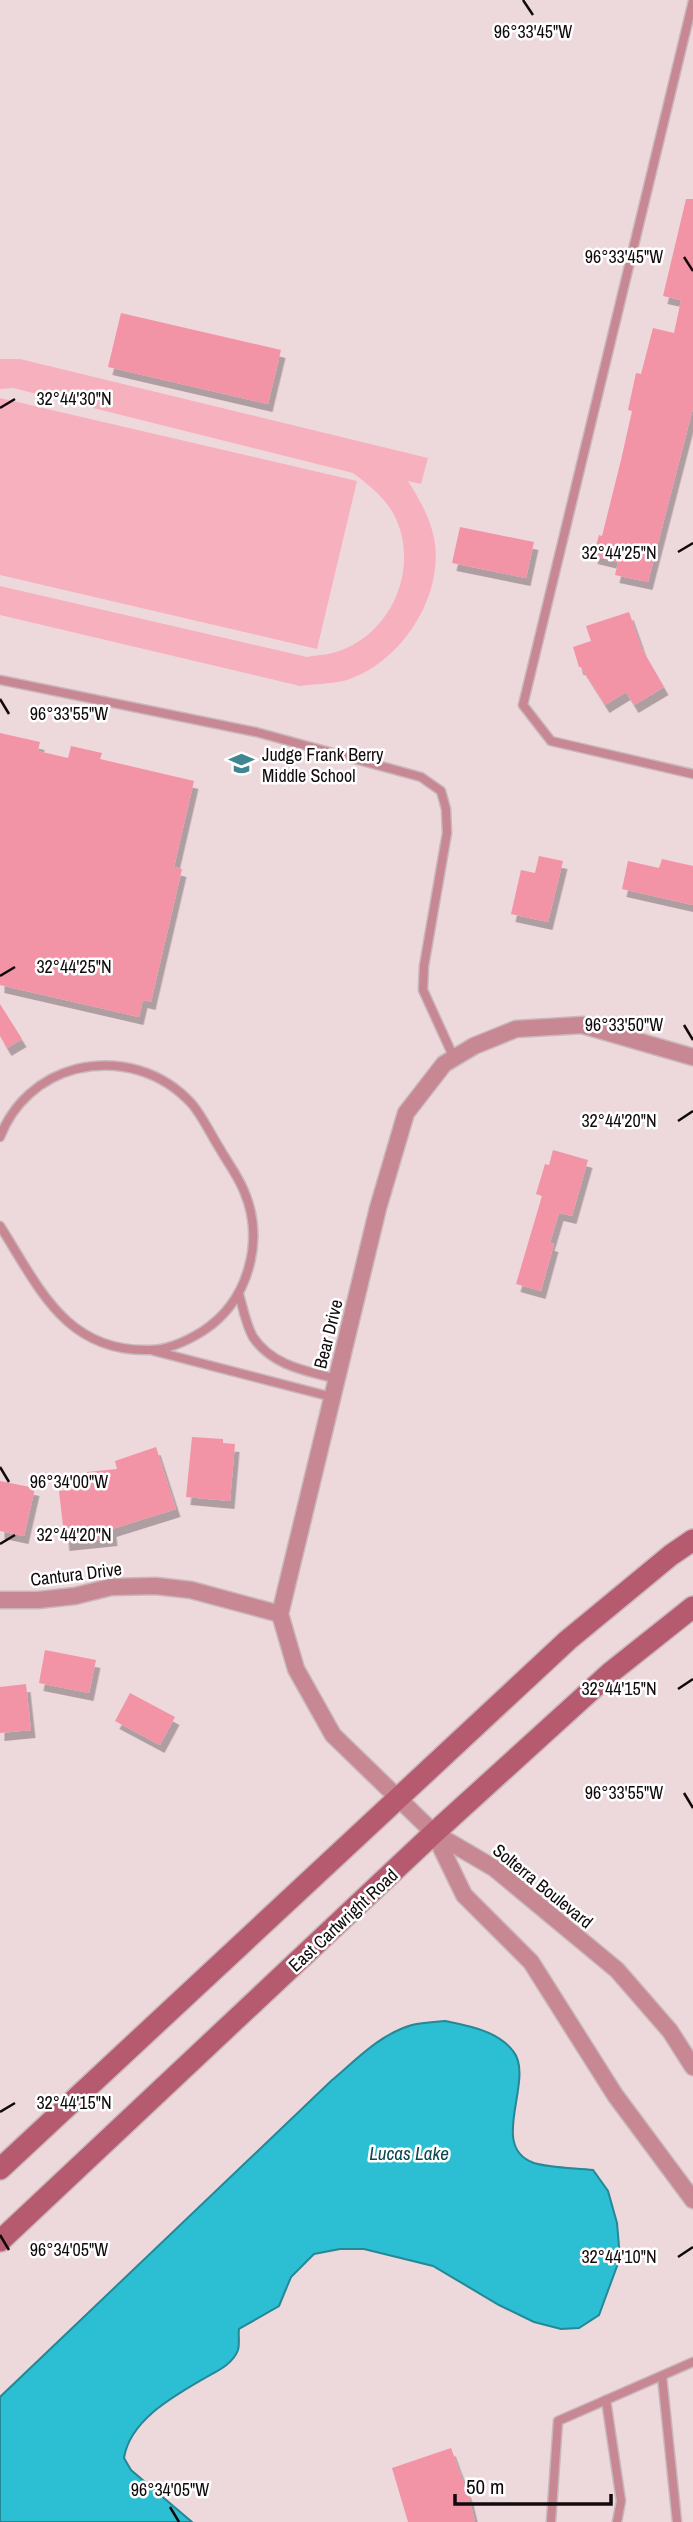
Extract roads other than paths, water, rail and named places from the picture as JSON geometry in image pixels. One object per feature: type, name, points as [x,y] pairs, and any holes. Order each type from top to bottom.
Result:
[{"type":"main road","points":[[0,2169],[568,1640],[671,1555],[693,1541]]},
{"type":"main road","name":"East Cartwright Road","points":[[0,2241],[434,1833],[610,1673],[693,1607]]},
{"type":"street","name":"Bear Drive","points":[[434,1833],[333,1735],[296,1669],[280,1614],[378,1208],[406,1113],[444,1064],[474,1046],[516,1029],[582,1025],[693,1057]]},
{"type":"street","name":"Cantura Drive","points":[[0,1600],[75,1597],[111,1587],[156,1586],[191,1590],[280,1614]]},
{"type":"street","name":"Solterra Boulevard","points":[[434,1833],[494,1868],[617,1970],[670,2031],[693,2067]]},
{"type":"street","points":[[434,1833],[464,1895],[531,1962],[615,2095],[693,2200]]},
{"type":"lane","points":[[693,1],[523,705],[551,741],[693,774]]},
{"type":"lane","points":[[0,680],[256,732],[421,777],[441,791],[446,809],[447,833],[422,990],[454,1058]]},
{"type":"lane","points":[[0,1136],[6,1121],[30,1093],[60,1073],[96,1065],[132,1067],[166,1081],[193,1105],[244,1190],[254,1224],[252,1260],[239,1294],[217,1322],[186,1342],[151,1351]]},
{"type":"lane","points":[[0,1226],[55,1312],[82,1335],[115,1348],[151,1351],[332,1398]]},
{"type":"lane","points":[[239,1294],[254,1337],[265,1350],[284,1364],[337,1379]]},
{"type":"lane","points":[[551,2522],[558,2421],[693,2362]]},
{"type":"lane","points":[[662,2376],[677,2522]]},
{"type":"lane","points":[[606,2400],[621,2501],[617,2522]]},
{"type":"water","name":"Lucas Lake","points":[[445,2021],[491,2034],[513,2051],[519,2063],[514,2143],[521,2155],[540,2165],[593,2170],[608,2191],[617,2223],[620,2258],[599,2315],[579,2328],[561,2329],[534,2322],[499,2305],[433,2266],[364,2249],[340,2249],[314,2254],[291,2277],[279,2306],[239,2329],[239,2348],[236,2355],[224,2367],[155,2410],[128,2444],[124,2458],[131,2470],[192,2522],[0,2522],[0,2397],[359,2056],[400,2029],[416,2024]]},
{"type":"place","name":"Judge Frank Berry Middle School","points":[[242,764]]}]
